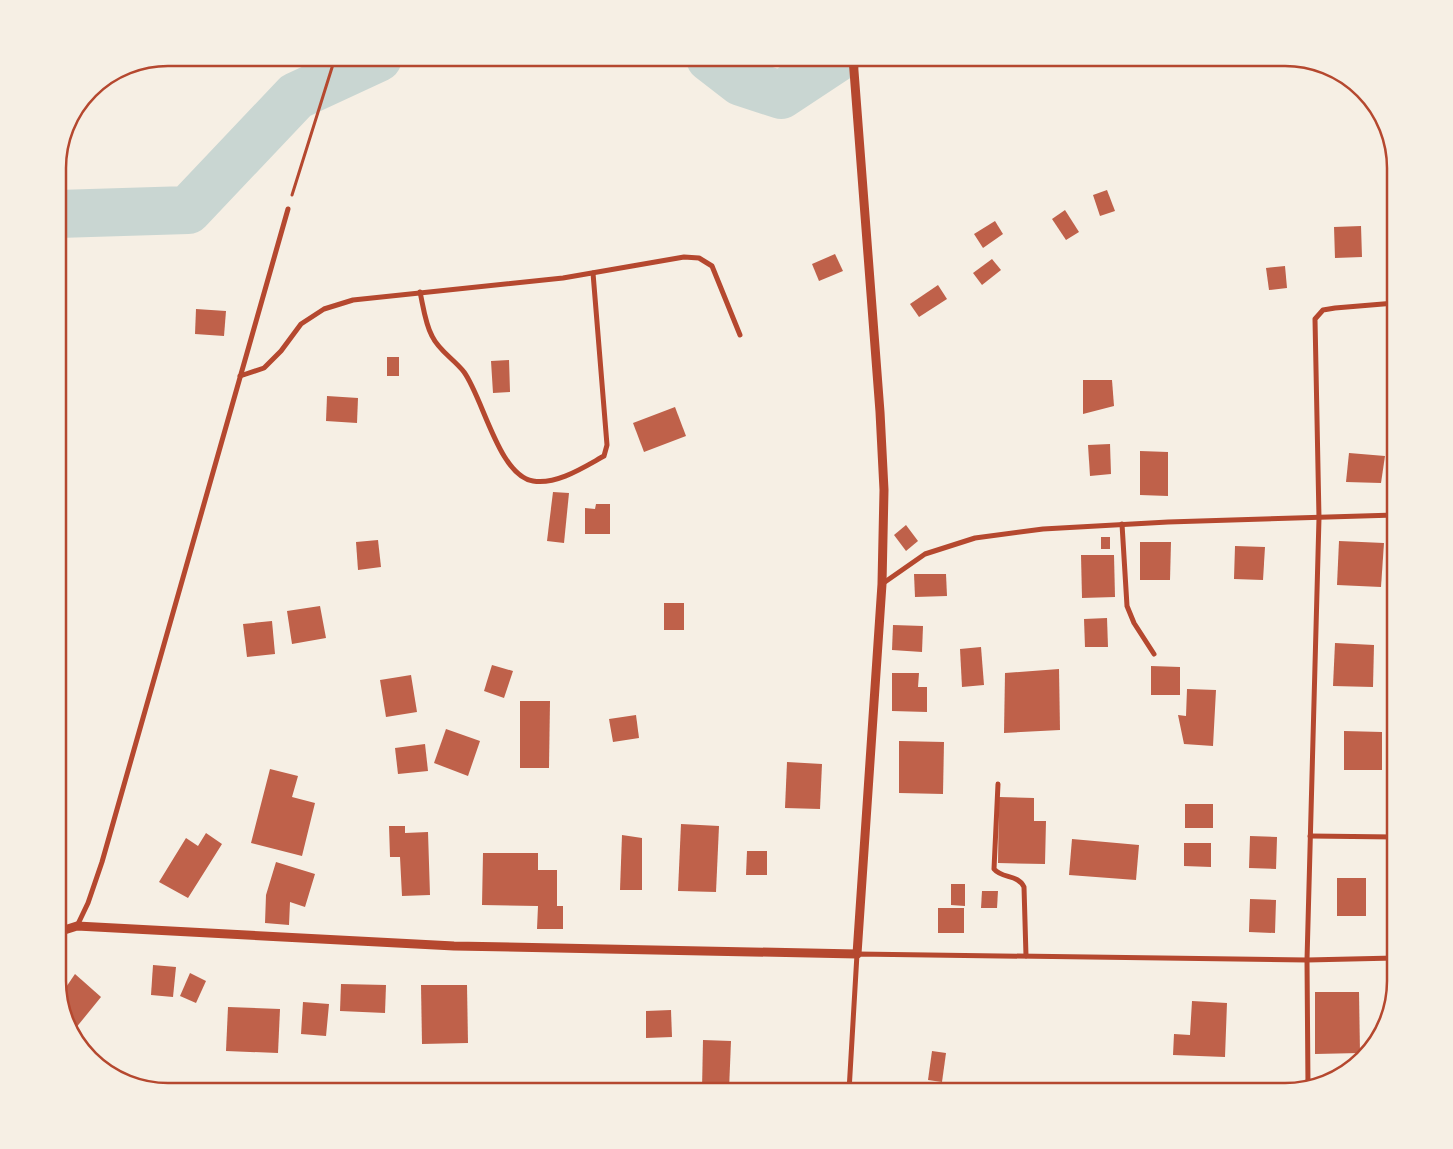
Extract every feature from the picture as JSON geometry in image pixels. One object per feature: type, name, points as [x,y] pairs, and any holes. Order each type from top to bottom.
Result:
[{"type":"street","points":[[850,1083],[882,584],[884,490],[854,66]]},
{"type":"street","points":[[77,926],[88,903],[102,862],[288,209]]},
{"type":"street","points":[[240,376],[264,368],[281,351],[302,324],[324,309],[353,300],[593,273],[684,257],[699,258],[712,266],[740,335]]},
{"type":"street","points":[[420,292],[430,333],[437,345],[464,371],[474,387],[496,443],[519,476],[533,481],[555,479],[580,469],[604,456],[608,445],[593,273]]},
{"type":"street","points":[[1308,1080],[1307,960],[1319,518],[1315,320],[1323,310],[1387,304]]},
{"type":"street","points":[[882,584],[925,554],[975,538],[1043,529],[1122,524],[1387,516]]},
{"type":"street","points":[[1122,524],[1127,606],[1134,623],[1154,654]]},
{"type":"street","points":[[998,784],[994,869],[998,875],[1016,878],[1024,887],[1026,956]]},
{"type":"street","points":[[1310,836],[1387,836]]},
{"type":"street","points":[[66,929],[77,926],[454,946],[1307,960],[1387,958]]},
{"type":"path","points":[[288,209],[333,66]]},
{"type":"building","points":[[1107,190],[1115,211],[1100,216],[1093,195]]},
{"type":"building","points":[[1065,210],[1079,232],[1066,240],[1052,219]]},
{"type":"building","points":[[995,221],[1003,234],[983,248],[974,234]]},
{"type":"building","points":[[1361,226],[1362,257],[1335,258],[1334,227]]},
{"type":"building","points":[[835,254],[843,271],[819,281],[812,264]]},
{"type":"building","points":[[992,259],[1001,270],[982,285],[973,273]]},
{"type":"building","points":[[1285,266],[1287,288],[1269,290],[1266,268]]},
{"type":"building","points":[[938,285],[947,299],[919,317],[910,304]]},
{"type":"building","points":[[196,309],[226,311],[224,336],[195,334]]},
{"type":"building","points":[[387,357],[399,357],[399,376],[387,376]]},
{"type":"building","points":[[509,360],[510,392],[493,393],[491,361]]},
{"type":"building","points":[[1083,380],[1112,380],[1114,406],[1083,414]]},
{"type":"building","points":[[327,396],[358,398],[357,423],[326,421]]},
{"type":"building","points":[[675,407],[686,436],[644,452],[633,423]]},
{"type":"building","points":[[1110,444],[1111,474],[1090,476],[1088,445]]},
{"type":"building","points":[[1140,451],[1168,452],[1168,496],[1140,495]]},
{"type":"building","points":[[1349,453],[1385,456],[1381,483],[1346,482]]},
{"type":"building","points":[[553,492],[569,493],[564,543],[547,541]]},
{"type":"building","points":[[596,504],[610,504],[610,534],[585,534],[585,508],[595,509]]},
{"type":"building","points":[[906,525],[918,541],[906,551],[894,535]]},
{"type":"building","points":[[1101,537],[1110,537],[1110,549],[1101,549]]},
{"type":"building","points":[[378,540],[381,567],[358,570],[356,542]]},
{"type":"building","points":[[1339,541],[1384,543],[1381,587],[1337,585]]},
{"type":"building","points":[[1140,542],[1171,542],[1170,580],[1140,580]]},
{"type":"building","points":[[1235,546],[1265,547],[1263,580],[1234,579]]},
{"type":"building","points":[[1081,555],[1114,555],[1115,597],[1082,598]]},
{"type":"building","points":[[914,574],[946,574],[947,596],[915,597]]},
{"type":"building","points":[[664,603],[684,603],[684,630],[664,630]]},
{"type":"building","points":[[320,606],[326,638],[292,644],[287,611]]},
{"type":"building","points":[[1107,618],[1108,647],[1085,647],[1084,619]]},
{"type":"building","points":[[272,621],[275,654],[247,657],[243,624]]},
{"type":"building","points":[[893,625],[923,626],[922,652],[892,650]]},
{"type":"building","points":[[1335,643],[1374,645],[1373,687],[1333,686]]},
{"type":"building","points":[[981,647],[984,685],[962,687],[960,649]]},
{"type":"building","points":[[492,665],[513,671],[504,698],[484,691]]},
{"type":"building","points":[[1151,666],[1180,667],[1180,695],[1151,695]]},
{"type":"building","points":[[1059,669],[1060,730],[1004,733],[1005,673]]},
{"type":"building","points":[[892,673],[919,673],[918,687],[927,687],[927,712],[892,711]]},
{"type":"building","points":[[411,675],[417,712],[386,717],[380,680]]},
{"type":"building","points":[[1187,689],[1216,690],[1213,746],[1184,744],[1178,715],[1186,716]]},
{"type":"building","points":[[520,701],[550,701],[549,768],[520,768]]},
{"type":"building","points":[[636,715],[639,738],[613,742],[609,719]]},
{"type":"building","points":[[446,729],[480,741],[468,776],[434,763]]},
{"type":"building","points":[[1344,731],[1382,732],[1382,770],[1344,770]]},
{"type":"building","points":[[899,741],[944,742],[943,794],[899,793]]},
{"type":"building","points":[[425,744],[428,771],[398,774],[395,748]]},
{"type":"building","points":[[787,762],[822,764],[820,809],[785,808]]},
{"type":"building","points":[[270,769],[298,776],[292,797],[315,803],[302,856],[251,843]]},
{"type":"building","points":[[999,797],[1034,798],[1034,821],[1046,821],[1045,864],[998,863]]},
{"type":"building","points":[[1185,804],[1213,804],[1213,828],[1185,828]]},
{"type":"building","points":[[681,824],[719,826],[716,892],[678,891]]},
{"type":"building","points":[[389,826],[405,826],[405,833],[428,832],[430,895],[402,896],[400,857],[390,857]]},
{"type":"building","points":[[206,833],[222,844],[188,898],[159,882],[186,838],[198,846]]},
{"type":"building","points":[[622,835],[642,838],[642,890],[620,890]]},
{"type":"building","points":[[1250,836],[1277,837],[1276,869],[1249,868]]},
{"type":"building","points":[[1072,839],[1139,845],[1136,880],[1069,875]]},
{"type":"building","points":[[1184,843],[1211,843],[1211,867],[1184,866]]},
{"type":"building","points":[[747,851],[767,851],[767,875],[746,875]]},
{"type":"building","points":[[483,853],[538,853],[538,870],[557,870],[557,906],[563,906],[563,929],[537,929],[538,906],[482,905]]},
{"type":"building","points":[[276,862],[315,874],[305,907],[290,902],[289,925],[265,923],[266,895]]},
{"type":"building","points":[[1337,878],[1366,878],[1366,916],[1337,916]]},
{"type":"building","points":[[951,884],[965,884],[965,906],[951,905]]},
{"type":"building","points":[[982,891],[998,891],[997,908],[981,908]]},
{"type":"building","points":[[1250,899],[1276,900],[1275,933],[1249,932]]},
{"type":"building","points":[[938,908],[964,908],[964,933],[938,933]]},
{"type":"building","points":[[153,965],[176,967],[173,997],[151,995]]},
{"type":"building","points":[[190,973],[206,981],[196,1003],[180,996]]},
{"type":"building","points":[[75,974],[101,997],[77,1026],[70,1007],[66,987]]},
{"type":"building","points":[[341,984],[386,985],[385,1013],[340,1011]]},
{"type":"building","points":[[421,985],[467,985],[468,1043],[422,1044]]},
{"type":"building","points":[[1315,992],[1359,992],[1360,1050],[1357,1053],[1315,1054]]},
{"type":"building","points":[[1192,1001],[1227,1003],[1225,1057],[1173,1055],[1174,1034],[1190,1035]]},
{"type":"building","points":[[303,1002],[329,1004],[326,1036],[301,1034]]},
{"type":"building","points":[[228,1007],[280,1009],[278,1053],[226,1051]]},
{"type":"building","points":[[671,1010],[672,1037],[646,1038],[646,1011]]},
{"type":"building","points":[[703,1040],[731,1041],[729,1083],[702,1083]]},
{"type":"building","points":[[932,1051],[946,1053],[942,1082],[928,1080]]},
{"type":"waterway","points":[[66,214],[188,210],[296,96],[361,66]]},
{"type":"waterway","points":[[720,66],[741,82],[781,95],[825,66]]}]
